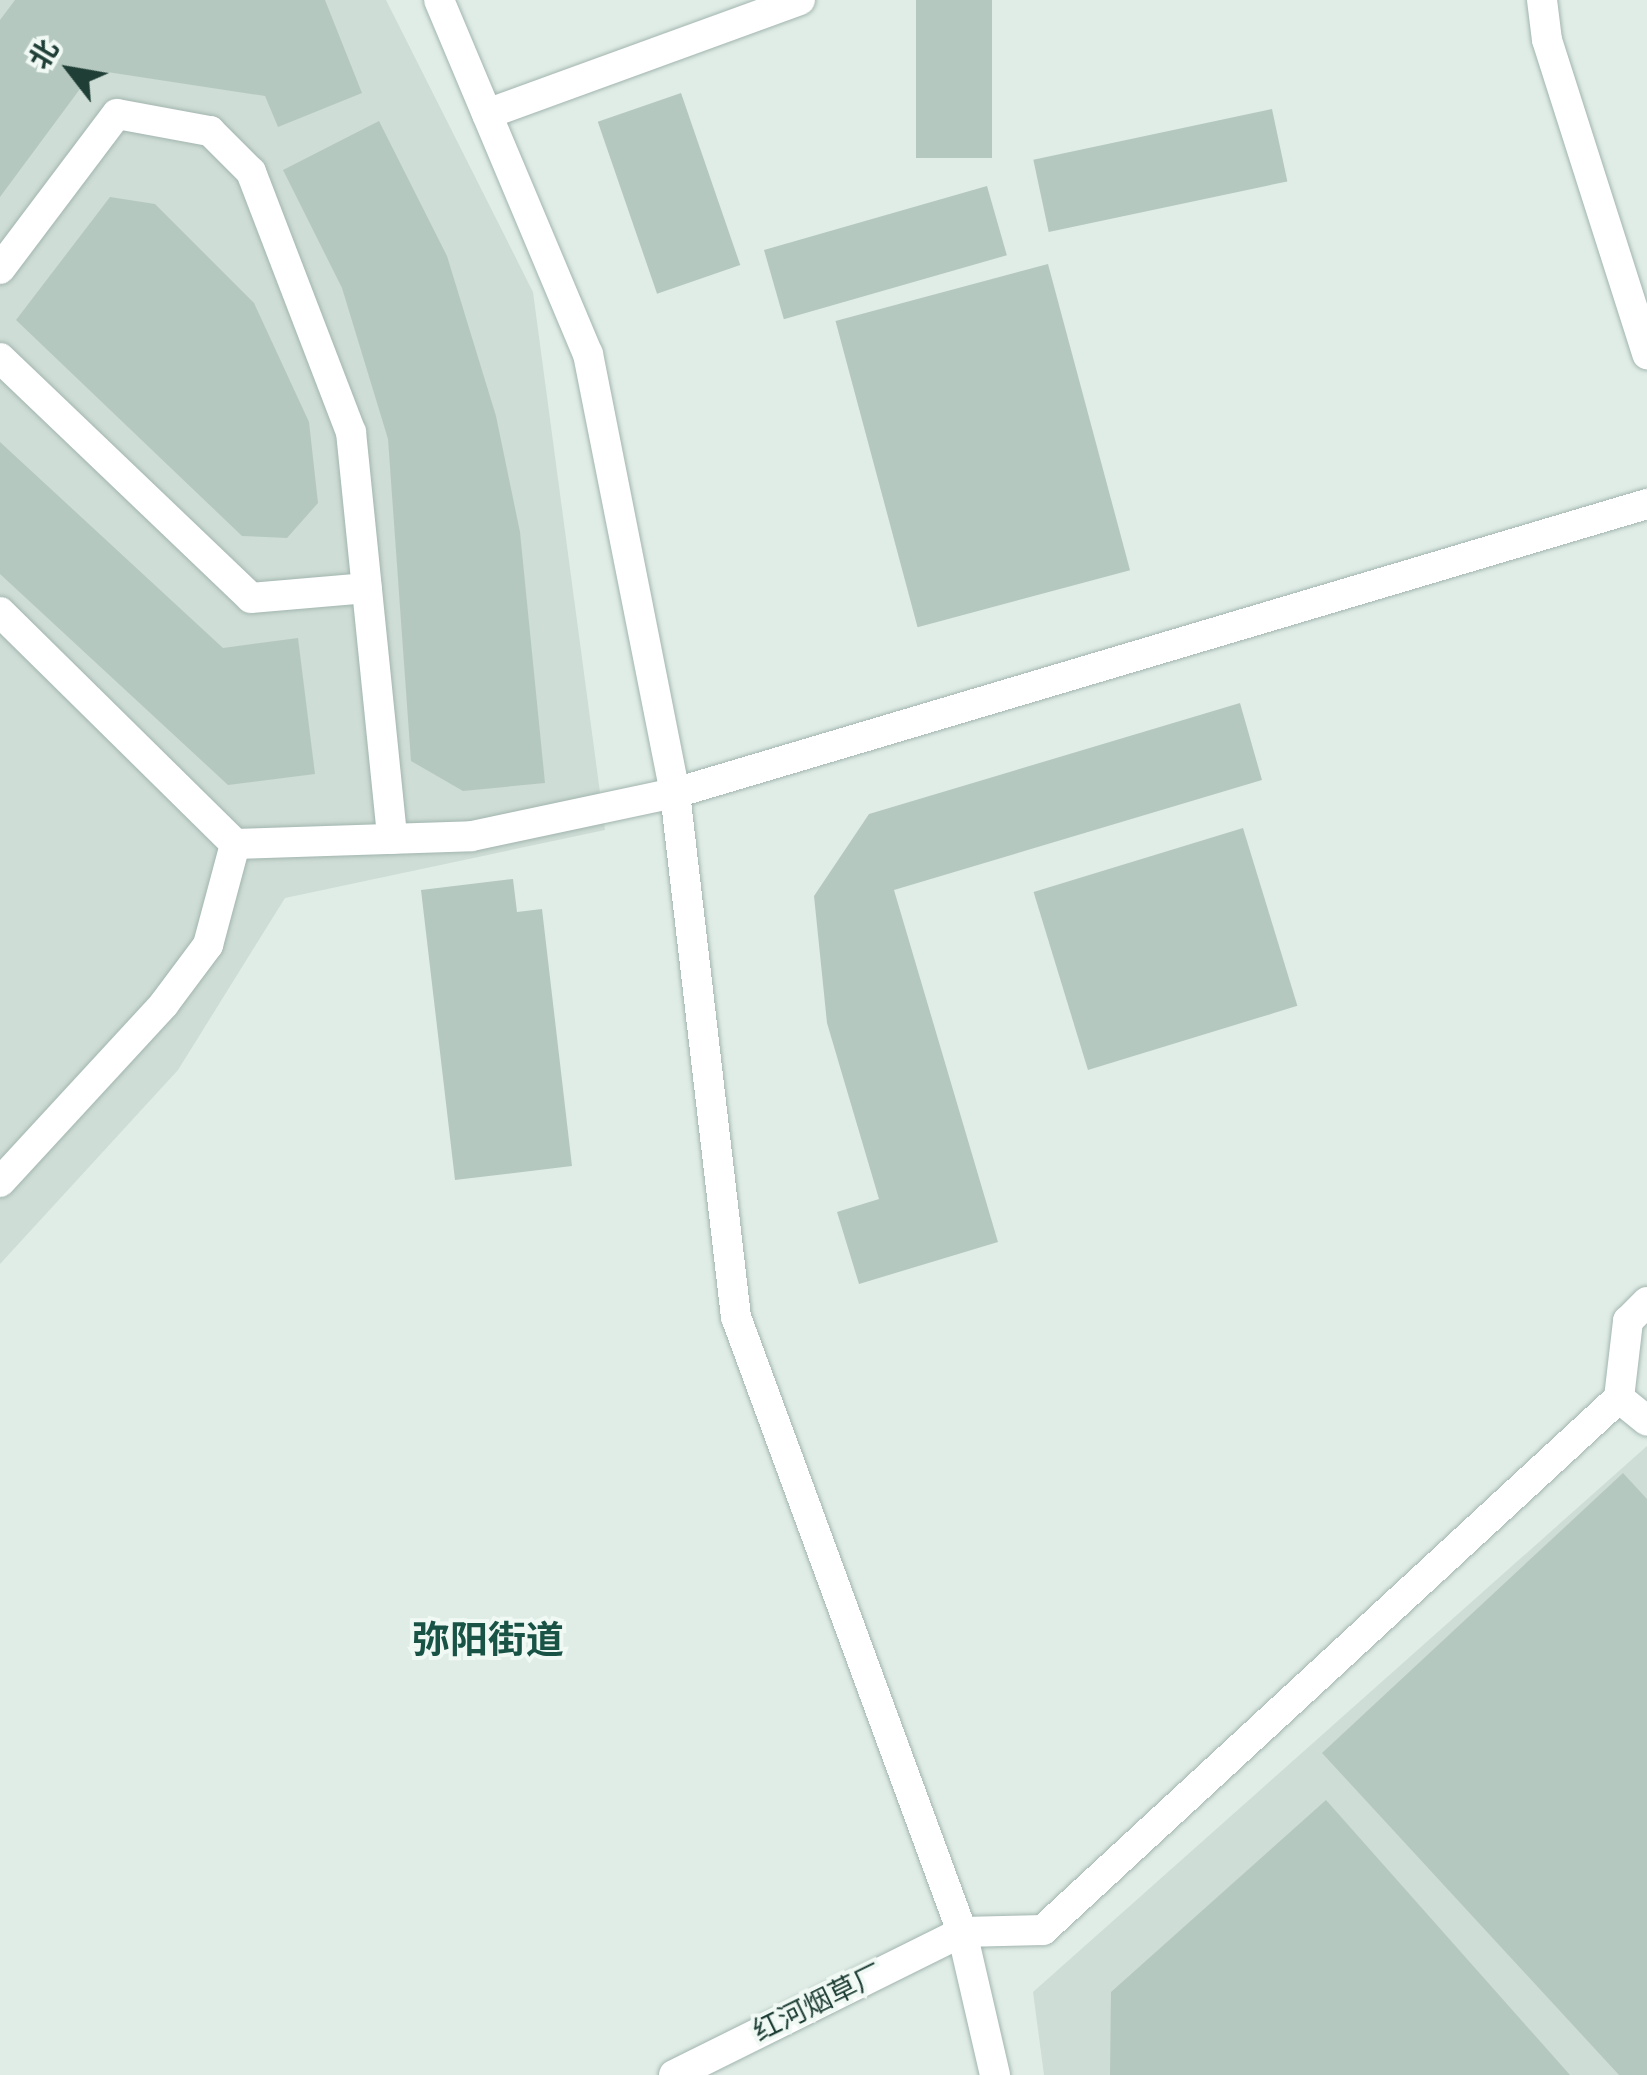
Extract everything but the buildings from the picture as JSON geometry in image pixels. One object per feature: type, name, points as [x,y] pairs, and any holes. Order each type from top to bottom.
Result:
[{"type":"street","points":[[439,0],[588,354],[675,793],[736,1317],[962,1932],[995,2075]]},
{"type":"street","points":[[487,114],[800,0]]},
{"type":"street","points":[[1542,0],[1547,40],[1647,354]]},
{"type":"street","points":[[0,269],[117,114],[210,131],[251,172],[351,432],[392,839]]},
{"type":"street","points":[[0,358],[251,598],[367,588]]},
{"type":"street","points":[[2,618],[235,844],[472,836],[675,793],[1647,504]]},
{"type":"street","points":[[0,1182],[164,1004],[208,945],[235,844]]},
{"type":"street","points":[[962,1932],[1043,1930],[1619,1398],[1628,1321],[1647,1302]]},
{"type":"street","points":[[1619,1398],[1647,1422]]},
{"type":"street","name":"红河烟草厂","points":[[674,2075],[962,1932]]},
{"type":"shaded area","points":[[0,0],[386,0],[533,292],[605,830],[285,898],[178,1070],[0,1264]]},
{"type":"shaded area","points":[[1647,1446],[1647,2075],[1044,2075],[1033,1992]]},
{"type":"district","name":"弥阳街道","points":[[488,1641]]}]
